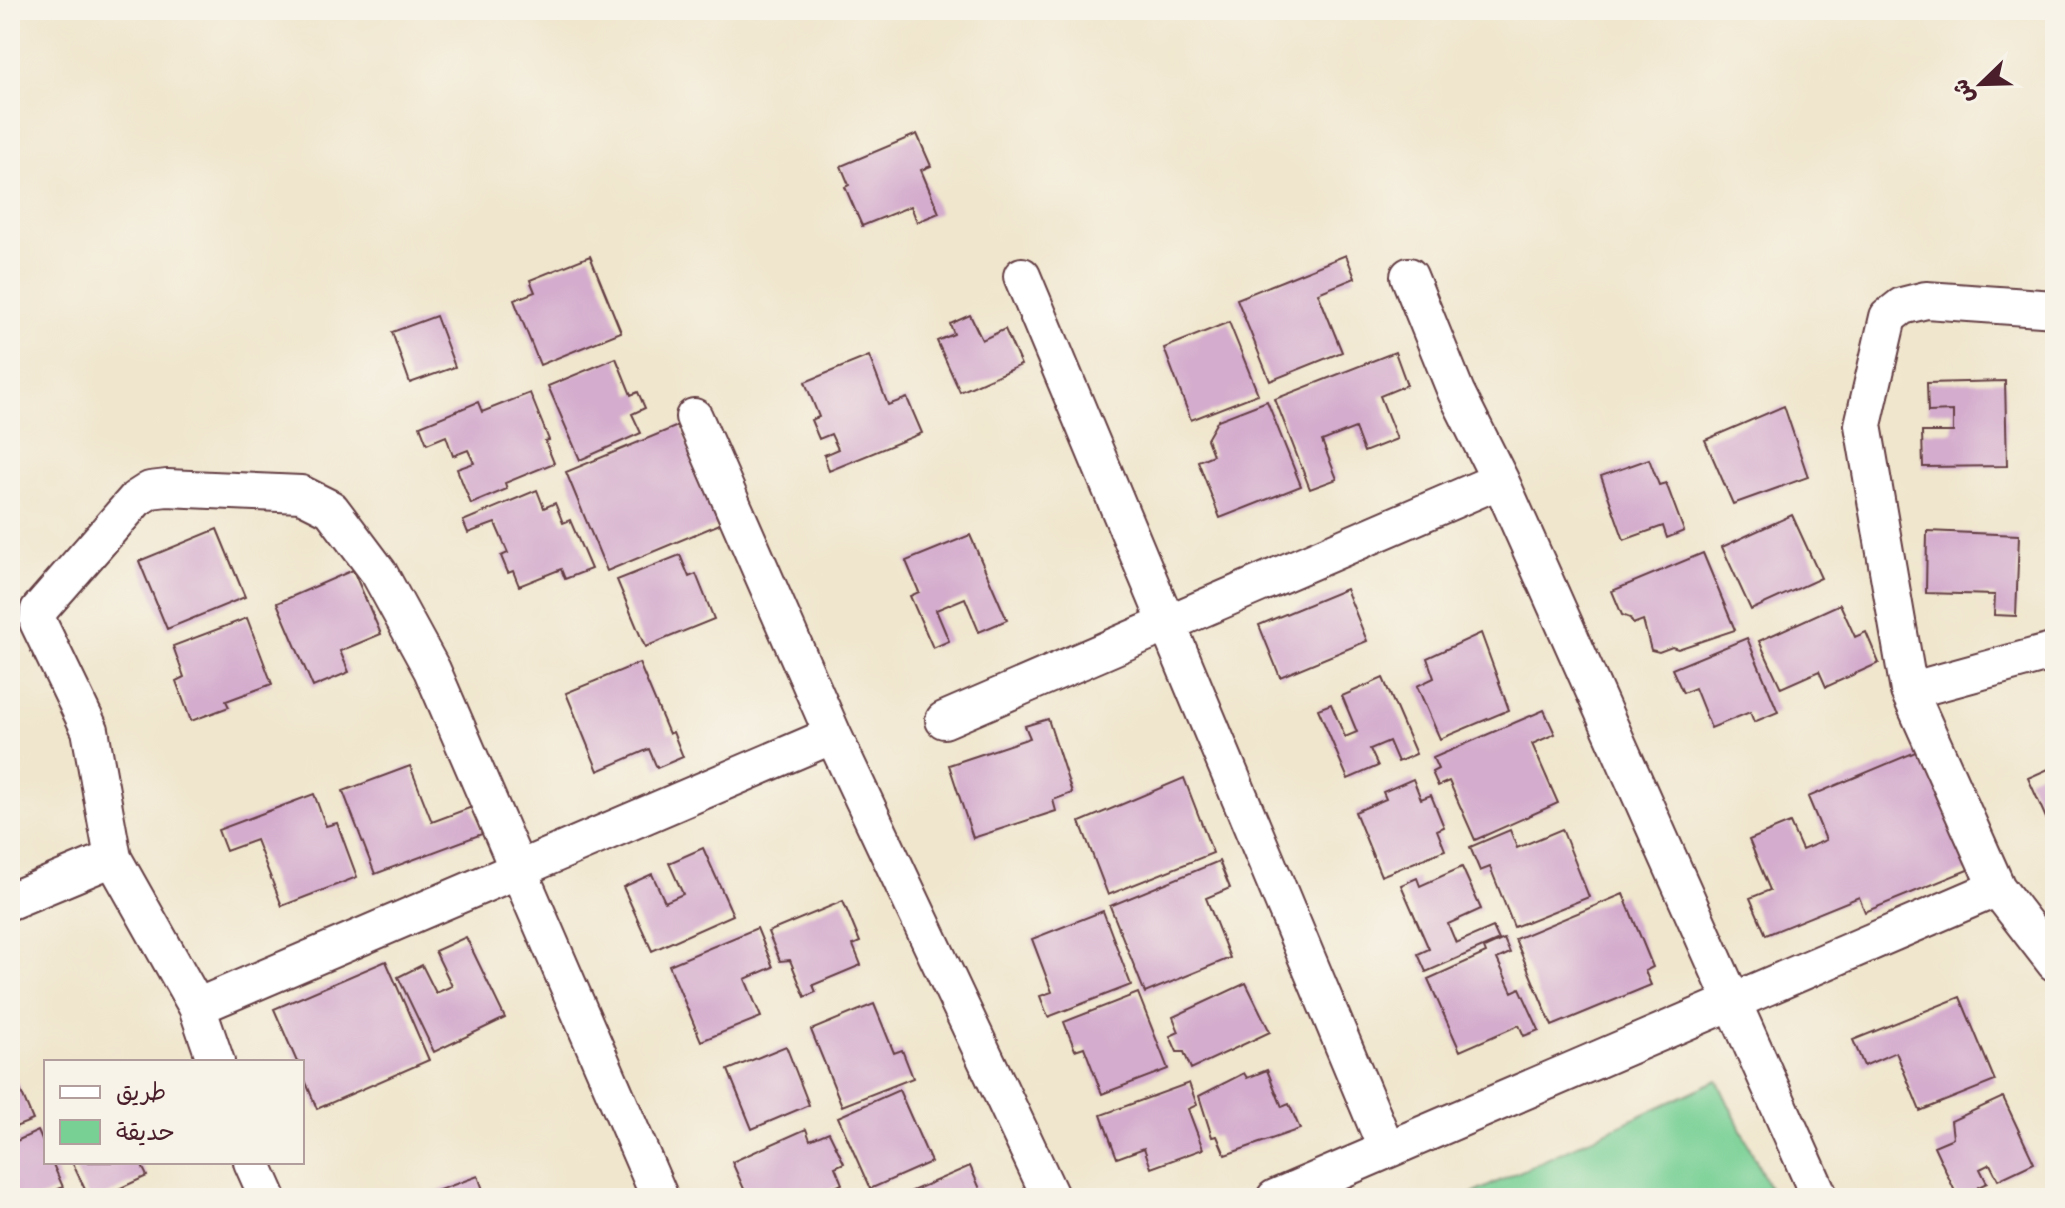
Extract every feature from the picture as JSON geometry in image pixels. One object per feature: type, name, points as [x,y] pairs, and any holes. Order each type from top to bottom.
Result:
[{"type":"street","points":[[1022,276],[1387,1150]]},
{"type":"street","points":[[1409,276],[1456,392],[1500,480],[1820,1198]]},
{"type":"street","points":[[2055,309],[1926,300],[1902,306],[1888,317],[1863,425],[1909,691],[1997,888],[2055,963]]},
{"type":"street","points":[[694,417],[833,735],[1051,1198]]},
{"type":"street","points":[[944,720],[1500,480]]},
{"type":"street","points":[[215,1060],[197,1007],[113,858],[90,730],[38,622],[39,610],[136,499],[150,490],[278,490],[301,494],[331,509],[379,573],[432,670],[660,1198]]},
{"type":"street","points":[[1909,691],[2055,651]]},
{"type":"street","points":[[197,1007],[833,735]]},
{"type":"street","points":[[10,901],[113,858]]},
{"type":"street","points":[[1275,1198],[1732,1005],[1997,888]]},
{"type":"street","points":[[253,1164],[268,1198]]},
{"type":"green space","points":[[1717,1080],[1774,1198],[1463,1198]]},
{"type":"building","points":[[917,134],[931,166],[921,170],[939,213],[917,222],[911,206],[862,226],[845,187],[849,185],[841,166]]},
{"type":"building","points":[[1346,255],[1355,278],[1318,293],[1342,352],[1270,381],[1237,299]]},
{"type":"building","points":[[590,256],[621,332],[540,365],[514,300],[535,292],[530,280]]},
{"type":"building","points":[[970,315],[982,340],[1005,329],[1021,365],[960,392],[937,341],[954,334],[950,324]]},
{"type":"building","points":[[436,316],[455,367],[410,383],[392,332]]},
{"type":"building","points":[[1229,322],[1258,394],[1191,420],[1164,348]]},
{"type":"building","points":[[1395,352],[1407,385],[1380,396],[1397,439],[1364,452],[1355,428],[1322,441],[1337,479],[1310,489],[1275,399]]},
{"type":"building","points":[[869,356],[888,405],[907,398],[922,433],[829,471],[824,455],[838,449],[831,434],[819,439],[811,420],[819,417],[805,382]]},
{"type":"building","points":[[616,358],[631,395],[638,392],[645,408],[632,414],[641,433],[580,460],[548,386]]},
{"type":"building","points":[[2005,381],[2007,466],[1923,467],[1922,432],[1953,432],[1953,411],[1928,412],[1927,383]]},
{"type":"building","points":[[530,393],[549,440],[545,441],[554,463],[505,483],[507,489],[471,504],[457,469],[474,463],[468,450],[453,456],[446,436],[427,444],[420,426],[478,402],[482,412]]},
{"type":"building","points":[[1267,401],[1301,486],[1220,518],[1198,461],[1213,455],[1207,439],[1218,420]]},
{"type":"building","points":[[1784,406],[1808,477],[1733,504],[1705,440]]},
{"type":"building","points":[[680,425],[720,524],[607,571],[566,472]]},
{"type":"building","points":[[1649,459],[1659,485],[1666,483],[1684,531],[1667,538],[1663,526],[1624,540],[1601,476]]},
{"type":"building","points":[[537,490],[544,508],[555,503],[563,523],[570,520],[591,569],[565,579],[561,569],[519,586],[513,571],[508,573],[501,556],[508,553],[495,523],[468,533],[463,521]]},
{"type":"building","points":[[1792,515],[1821,578],[1751,610],[1722,547]]},
{"type":"building","points":[[217,529],[245,597],[167,629],[139,561]]},
{"type":"building","points":[[1927,531],[2019,535],[2016,616],[1994,615],[1995,595],[1926,593]]},
{"type":"building","points":[[970,535],[1007,620],[979,632],[965,598],[936,610],[949,641],[933,648],[910,596],[919,592],[906,561]]},
{"type":"building","points":[[1703,553],[1735,630],[1678,649],[1651,650],[1643,620],[1633,624],[1630,618],[1622,615],[1612,591]]},
{"type":"building","points":[[680,555],[689,577],[696,574],[714,619],[645,647],[617,580]]},
{"type":"building","points":[[353,570],[381,634],[340,651],[349,672],[313,687],[277,603]]},
{"type":"building","points":[[1346,589],[1367,641],[1280,677],[1259,625]]},
{"type":"building","points":[[1840,604],[1855,637],[1866,632],[1879,663],[1826,687],[1819,671],[1781,688],[1759,641]]},
{"type":"building","points":[[247,618],[272,684],[226,701],[229,707],[191,721],[176,681],[184,677],[173,646]]},
{"type":"building","points":[[1481,633],[1509,710],[1440,739],[1417,686],[1434,678],[1427,658]]},
{"type":"building","points":[[1747,638],[1778,712],[1754,722],[1750,712],[1711,728],[1695,688],[1683,693],[1672,669]]},
{"type":"building","points":[[639,663],[669,734],[673,732],[683,757],[657,768],[649,749],[598,771],[566,693]]},
{"type":"building","points":[[1383,678],[1416,754],[1398,762],[1389,741],[1370,749],[1378,766],[1348,779],[1318,709],[1331,704],[1345,737],[1357,732],[1342,696]]},
{"type":"building","points":[[1544,710],[1555,734],[1532,744],[1558,803],[1475,840],[1449,781],[1438,786],[1432,772],[1438,769],[1433,758]]},
{"type":"building","points":[[1048,719],[1072,793],[1053,800],[1056,811],[973,838],[949,765],[1030,738],[1025,726]]},
{"type":"building","points":[[1925,748],[1975,867],[1865,912],[1859,897],[1766,935],[1750,898],[1770,890],[1749,840],[1790,823],[1802,850],[1826,840],[1808,797]]},
{"type":"building","points":[[410,766],[432,822],[472,807],[482,834],[375,874],[343,791]]},
{"type":"building","points":[[2055,766],[2055,838],[2028,778]]},
{"type":"building","points":[[1184,778],[1213,853],[1108,895],[1080,822]]},
{"type":"building","points":[[1413,779],[1421,799],[1431,795],[1444,827],[1437,830],[1445,850],[1381,876],[1355,812],[1386,799],[1383,792]]},
{"type":"building","points":[[314,794],[326,826],[337,823],[357,877],[282,906],[256,840],[226,851],[218,830]]},
{"type":"building","points":[[1562,829],[1589,897],[1514,927],[1490,867],[1480,871],[1470,847],[1510,830],[1517,848]]},
{"type":"building","points":[[703,848],[733,915],[652,951],[623,887],[652,874],[665,902],[683,894],[669,863]]},
{"type":"building","points":[[1219,861],[1230,888],[1206,898],[1230,958],[1145,993],[1110,906]]},
{"type":"building","points":[[1462,867],[1481,909],[1448,924],[1456,943],[1493,927],[1499,940],[1426,972],[1418,954],[1429,949],[1401,885],[1417,878],[1420,886]]},
{"type":"building","points":[[1623,894],[1653,967],[1645,971],[1651,985],[1552,1026],[1515,939]]},
{"type":"building","points":[[843,901],[860,942],[853,945],[861,965],[813,985],[816,992],[805,997],[790,960],[780,961],[768,932]]},
{"type":"building","points":[[1103,911],[1131,985],[1048,1017],[1040,996],[1052,992],[1032,939]]},
{"type":"building","points":[[757,928],[773,967],[745,979],[761,1017],[701,1041],[669,965]]},
{"type":"building","points":[[466,937],[505,1018],[434,1052],[398,977],[422,965],[436,993],[452,986],[435,951]]},
{"type":"building","points":[[1504,939],[1510,953],[1497,959],[1512,992],[1520,988],[1539,1030],[1524,1036],[1519,1025],[1460,1051],[1428,979],[1486,953],[1484,948]]},
{"type":"building","points":[[386,961],[429,1060],[317,1109],[304,1078],[304,1060],[296,1060],[274,1009]]},
{"type":"building","points":[[1246,983],[1270,1032],[1191,1069],[1184,1052],[1177,1052],[1170,1036],[1179,1032],[1173,1017]]},
{"type":"building","points":[[1138,993],[1168,1069],[1102,1094],[1084,1047],[1075,1050],[1064,1022]]},
{"type":"building","points":[[1960,997],[1995,1081],[1920,1111],[1896,1052],[1864,1066],[1853,1040]]},
{"type":"building","points":[[874,1004],[894,1053],[902,1050],[913,1078],[842,1106],[811,1030]]},
{"type":"building","points":[[786,1046],[809,1105],[752,1129],[728,1070]]},
{"type":"building","points":[[10,1066],[33,1120],[10,1129]]},
{"type":"building","points":[[1267,1070],[1282,1107],[1289,1104],[1300,1129],[1225,1155],[1217,1136],[1212,1137],[1199,1096],[1244,1073],[1247,1078]]},
{"type":"building","points":[[1189,1083],[1197,1105],[1188,1109],[1203,1149],[1151,1168],[1144,1148],[1117,1158],[1101,1115]]},
{"type":"building","points":[[899,1090],[931,1162],[870,1189],[838,1117]]},
{"type":"building","points":[[2003,1097],[2034,1163],[1998,1180],[1990,1164],[1980,1169],[1987,1183],[1978,1187],[1982,1196],[1958,1198],[1934,1146],[1953,1138],[1951,1121]]},
{"type":"building","points":[[806,1129],[810,1140],[829,1132],[844,1163],[835,1167],[842,1184],[811,1198],[748,1198],[732,1162]]},
{"type":"building","points":[[38,1131],[44,1144],[44,1164],[53,1164],[63,1187],[39,1198],[10,1198],[10,1144]]},
{"type":"building","points":[[73,1164],[141,1164],[147,1176],[99,1198],[89,1198]]},
{"type":"building","points":[[970,1166],[984,1198],[896,1198]]},
{"type":"building","points":[[478,1176],[486,1198],[417,1198]]}]
